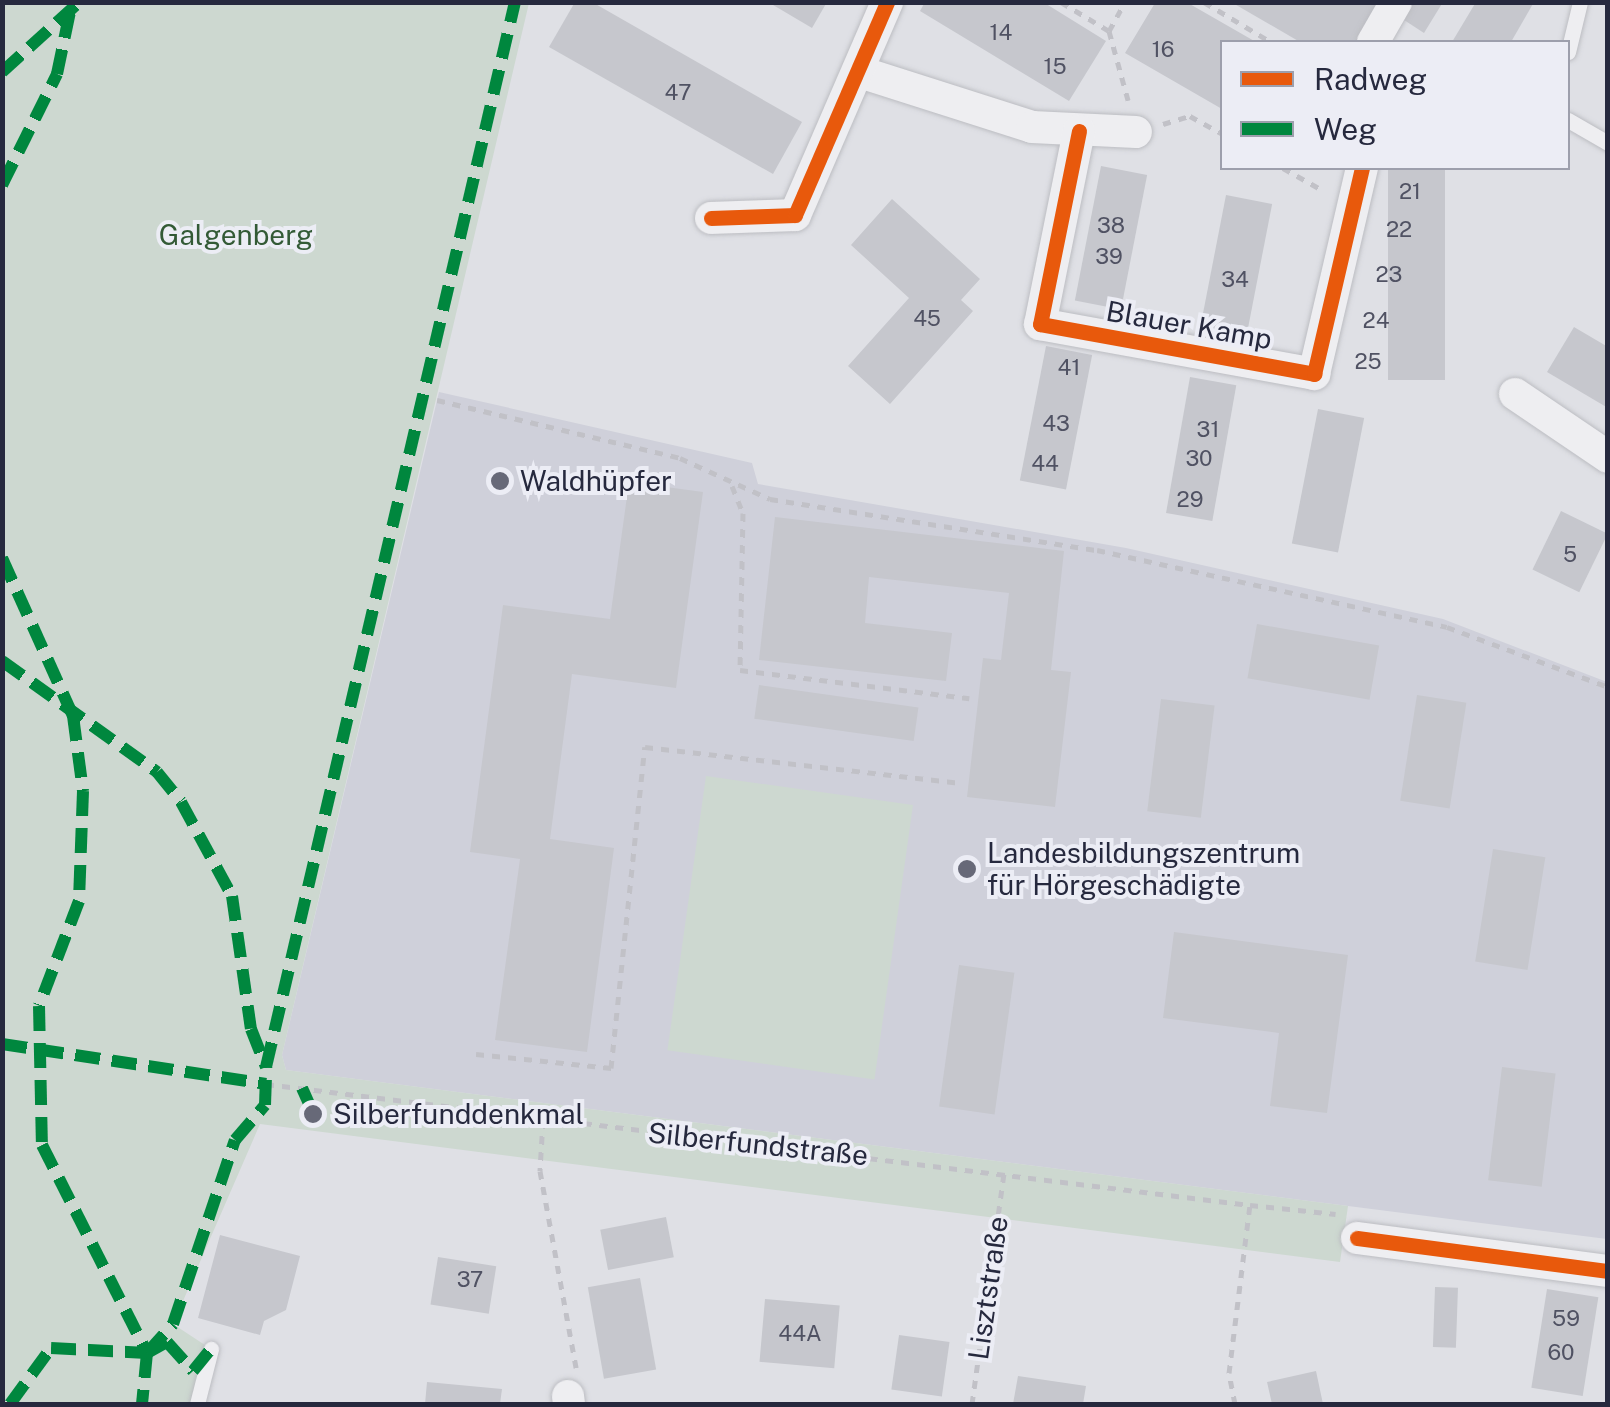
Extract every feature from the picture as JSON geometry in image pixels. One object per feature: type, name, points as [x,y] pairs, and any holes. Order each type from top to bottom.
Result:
[{"type":"street","points":[[712,218],[795,215],[862,73],[887,2]]},
{"type":"street","points":[[1374,40],[1396,2]]},
{"type":"street","points":[[862,73],[939,104],[1080,131],[1136,132]]},
{"type":"street","name":"Blauer Kamp","points":[[1080,131],[1040,324],[1314,374],[1362,170]]},
{"type":"street","points":[[1515,394],[1608,457]]},
{"type":"street","points":[[1349,1226],[1608,1270]]},
{"type":"lane","points":[[1570,44],[1580,2]]},
{"type":"lane","points":[[1570,121],[1608,143]]},
{"type":"lane","points":[[197,1404],[211,1350]]},
{"type":"path","points":[[1061,2],[1109,31]]},
{"type":"path","points":[[1125,2],[1109,31],[1136,132],[1190,116],[1220,133]]},
{"type":"path","points":[[1204,2],[1269,40]]},
{"type":"path","points":[[1287,170],[1353,207]]},
{"type":"path","points":[[437,400],[680,458],[770,499],[1097,550],[1446,627],[1608,688]]},
{"type":"path","points":[[732,484],[743,513],[740,670],[969,698]]},
{"type":"path","points":[[476,1054],[610,1068],[645,746],[961,784]]},
{"type":"path","points":[[543,1120],[540,1171],[577,1363],[568,1400]]},
{"type":"path","points":[[1236,1404],[1229,1373],[1250,1205]]},
{"type":"shaded area","name":"Landesbildungszentrum für Hörgeschädigte","points":[[439,392],[752,463],[758,484],[1126,548],[1443,619],[1607,682],[1607,1239],[286,1070],[282,1055]]},
{"type":"green space","name":"Galgenberg","points":[[3,3],[529,3],[282,1055],[286,1070],[1348,1206],[1340,1262],[260,1124],[173,1324],[211,1349],[197,1404],[3,1404]]},
{"type":"green space","points":[[706,776],[913,805],[874,1079],[667,1050]]},
{"type":"building","points":[[575,2],[592,2],[802,122],[773,174],[549,47]]},
{"type":"building","points":[[768,2],[827,2],[812,28]]},
{"type":"building","points":[[925,2],[1043,2],[1106,41],[1069,101],[920,11]]},
{"type":"building","points":[[1231,2],[1371,2],[1381,8],[1362,40],[1297,40]]},
{"type":"building","points":[[1411,2],[1443,2],[1424,33],[1401,18]]},
{"type":"building","points":[[1476,2],[1534,2],[1512,40],[1453,40]]},
{"type":"building","points":[[1155,3],[1188,3],[1253,40],[1220,40],[1220,108],[1125,53]]},
{"type":"building","points":[[1101,166],[1147,175],[1121,309],[1075,300]]},
{"type":"building","points":[[1388,170],[1445,170],[1445,380],[1388,380]]},
{"type":"building","points":[[1226,195],[1272,204],[1246,339],[1200,330]]},
{"type":"building","points":[[892,199],[980,279],[961,300],[973,311],[890,404],[848,366],[909,298],[851,245]]},
{"type":"building","points":[[1574,327],[1608,347],[1608,408],[1547,372]]},
{"type":"building","points":[[1046,346],[1092,355],[1066,489],[1020,480]]},
{"type":"building","points":[[1190,377],[1236,385],[1212,521],[1166,513]]},
{"type":"building","points":[[1318,409],[1364,418],[1338,552],[1292,543]]},
{"type":"building","points":[[629,482],[703,492],[676,688],[572,674],[550,839],[614,848],[587,1052],[495,1040],[520,859],[470,852],[503,605],[610,619]]},
{"type":"building","points":[[1561,511],[1608,534],[1579,592],[1533,569]]},
{"type":"building","points":[[775,517],[1064,551],[1051,670],[1071,672],[1055,807],[967,797],[983,658],[1001,660],[1009,593],[869,577],[865,623],[952,633],[946,681],[759,660]]},
{"type":"building","points":[[1257,624],[1379,646],[1370,700],[1247,678]]},
{"type":"building","points":[[759,685],[918,707],[914,741],[754,719]]},
{"type":"building","points":[[1417,695],[1466,703],[1450,809],[1400,801]]},
{"type":"building","points":[[1161,699],[1215,706],[1201,818],[1147,811]]},
{"type":"building","points":[[1493,849],[1545,857],[1528,970],[1475,962]]},
{"type":"building","points":[[1174,932],[1348,955],[1327,1113],[1270,1106],[1279,1033],[1163,1018]]},
{"type":"building","points":[[959,965],[1014,973],[995,1114],[939,1107]]},
{"type":"building","points":[[1502,1067],[1556,1074],[1542,1187],[1488,1180]]},
{"type":"building","points":[[666,1217],[674,1257],[608,1270],[600,1230]]},
{"type":"building","points":[[220,1235],[300,1256],[286,1310],[264,1321],[260,1335],[198,1318]]},
{"type":"building","points":[[438,1257],[496,1266],[489,1314],[430,1304]]},
{"type":"building","points":[[640,1278],[656,1370],[604,1379],[588,1287]]},
{"type":"building","points":[[1435,1287],[1458,1288],[1456,1348],[1433,1347]]},
{"type":"building","points":[[1547,1289],[1598,1297],[1583,1396],[1531,1388]]},
{"type":"building","points":[[765,1299],[840,1306],[834,1368],[760,1362]]},
{"type":"building","points":[[899,1335],[950,1342],[942,1397],[891,1389]]},
{"type":"building","points":[[1316,1371],[1323,1404],[1272,1404],[1267,1382]]},
{"type":"building","points":[[1018,1376],[1086,1386],[1083,1404],[1013,1404]]},
{"type":"building","points":[[427,1382],[502,1389],[500,1404],[425,1404]]},
{"type":"marked path","points":[[2,185],[57,74],[72,2]]},
{"type":"marked path","points":[[147,1353],[173,1324],[235,1140],[265,1105],[266,1067],[515,2]]},
{"type":"marked path","points":[[2,72],[76,5]]},
{"type":"marked path","points":[[2,558],[73,716],[83,791],[79,901],[39,1006],[42,1145],[147,1353],[142,1404]]},
{"type":"marked path","points":[[2,661],[157,772],[181,802],[232,896],[251,1029],[266,1067]]},
{"type":"marked path","points":[[2,1044],[266,1084]]},
{"type":"marked path","points":[[302,1088],[312,1110]]},
{"type":"marked path","points":[[10,1404],[51,1348],[147,1353],[167,1342],[193,1371],[211,1349]]},
{"type":"cycle path","points":[[711,218],[795,215],[887,2]]},
{"type":"cycle path","points":[[1079,131],[1040,324],[1314,374],[1362,170]]},
{"type":"cycle path","points":[[1357,1238],[1608,1271]]},
{"type":"place","name":"Waldhüpfer","points":[[500,481]]},
{"type":"place","name":"Landesbildungszentrum für Hörgeschädigte","points":[[967,869]]},
{"type":"place","name":"Silberfunddenkmal","points":[[313,1114]]}]
